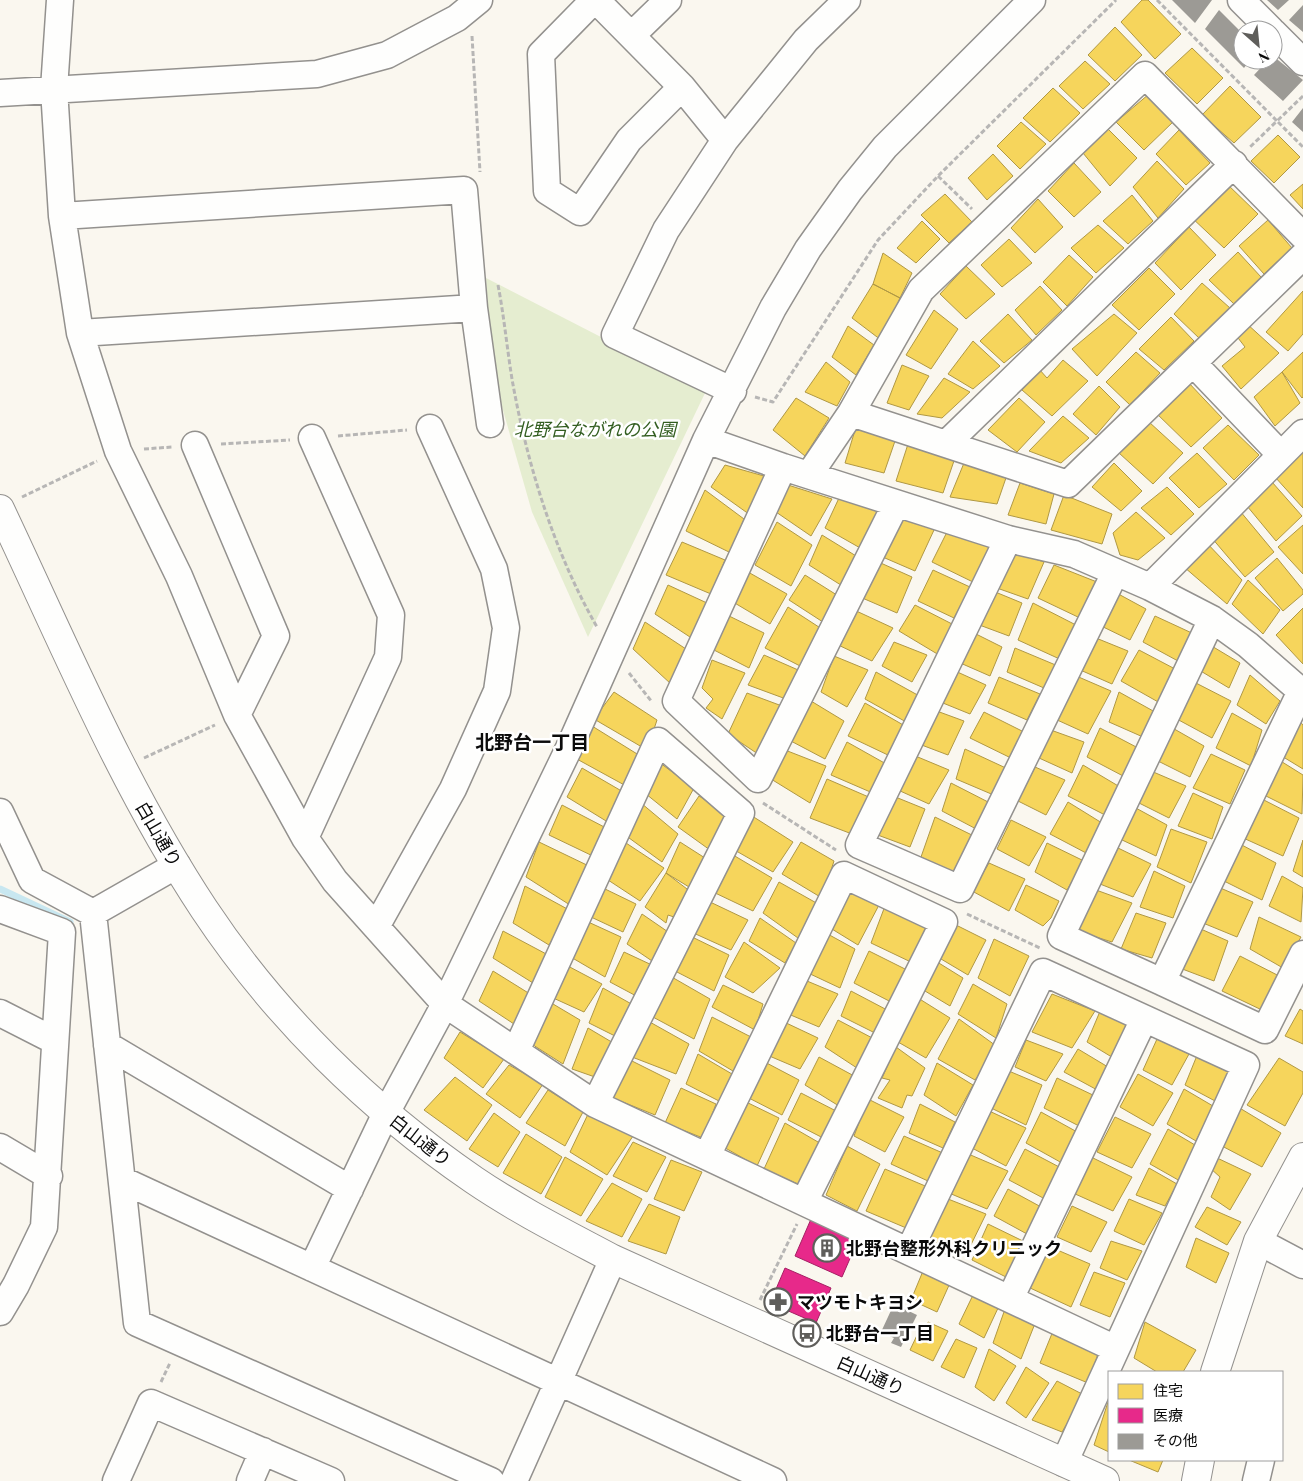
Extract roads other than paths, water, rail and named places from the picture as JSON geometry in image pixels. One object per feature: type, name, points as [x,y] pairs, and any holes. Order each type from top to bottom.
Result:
[{"type":"street","points":[[60,0],[54,89],[62,216],[80,333],[118,451],[179,576],[237,715],[305,838],[335,881],[444,1004],[595,1104],[1116,1349]]},
{"type":"street","points":[[0,93],[317,74],[387,55],[457,18],[479,0]]},
{"type":"street","points":[[682,87],[629,140],[580,212],[547,191],[540,54],[595,0],[682,87],[725,140]]},
{"type":"street","points":[[632,36],[668,0]]},
{"type":"street","points":[[733,391],[615,335],[666,230],[725,140],[806,40],[847,0]]},
{"type":"street","points":[[312,1268],[386,1113],[444,1004],[569,748],[706,440],[733,391],[773,308],[808,249],[850,190],[885,148],[1032,0]]},
{"type":"street","points":[[1241,0],[1261,20]]},
{"type":"street","points":[[1283,42],[1303,62]]},
{"type":"street","points":[[809,475],[851,413],[921,290],[1145,75],[1303,236]]},
{"type":"street","points":[[946,444],[1234,164]]},
{"type":"street","points":[[62,216],[464,190],[474,308],[490,424]]},
{"type":"street","points":[[851,413],[1068,484],[1303,256]]},
{"type":"street","points":[[80,333],[474,308]]},
{"type":"street","points":[[1193,363],[1281,455]]},
{"type":"street","points":[[376,927],[453,789],[498,691],[506,628],[494,569],[430,428]]},
{"type":"street","points":[[1150,587],[1303,433]]},
{"type":"street","points":[[305,838],[388,657],[391,615],[312,438]]},
{"type":"street","points":[[706,440],[783,467],[1008,539],[1074,554],[1150,587],[1212,619],[1248,644],[1302,692],[1162,982]]},
{"type":"street","points":[[195,445],[276,636],[237,715]]},
{"type":"street","points":[[783,467],[676,701],[758,779],[896,504]]},
{"type":"street","name":"白山通り","points":[[8,504],[123,768],[176,865],[205,910],[277,1003],[315,1046],[386,1113],[476,1181],[535,1218],[613,1259],[1105,1481]]},
{"type":"street","points":[[1008,539],[859,845],[960,889],[1114,573]]},
{"type":"street","points":[[1212,619],[1060,936],[1265,1030],[1303,954]]},
{"type":"street","points":[[516,1051],[658,741],[741,813],[595,1104]]},
{"type":"street","points":[[0,812],[32,880],[93,913]]},
{"type":"street","points":[[93,913],[176,865]]},
{"type":"street","points":[[707,1156],[844,875],[944,922],[804,1202]]},
{"type":"street","points":[[0,909],[62,932],[44,1227],[8,1281],[0,1312]]},
{"type":"street","points":[[93,913],[137,1323],[490,1481]]},
{"type":"street","points":[[909,1251],[1043,972],[1246,1065],[1064,1462]]},
{"type":"street","points":[[0,1013],[55,1041]]},
{"type":"street","points":[[1010,1299],[1144,1019]]},
{"type":"street","points":[[107,1045],[350,1189]]},
{"type":"street","points":[[0,1148],[48,1176]]},
{"type":"street","points":[[1215,1371],[1218,1356],[1258,1241],[1303,1156]]},
{"type":"street","points":[[122,1180],[773,1481]]},
{"type":"street","points":[[1258,1241],[1303,1264]]},
{"type":"street","points":[[514,1481],[613,1259]]},
{"type":"street","points":[[116,1481],[152,1402],[331,1481]]},
{"type":"street","points":[[250,1481],[263,1451]]},
{"type":"street","points":[[1196,1481],[1200,1461]]},
{"type":"street","points":[[1256,1481],[1261,1461]]},
{"type":"waterway","points":[[0,889],[70,922]]},
{"type":"place","name":"北野台整形外科クリニック","points":[[827,1248]]},
{"type":"place","name":"マツモトキヨシ","points":[[778,1302]]},
{"type":"place","name":"北野台一丁目","points":[[807,1333]]},
{"type":"district","name":"北野台一丁目","points":[[532,741]]},
{"type":"park label","name":"北野台ながれの公園","points":[[595,429]]}]
